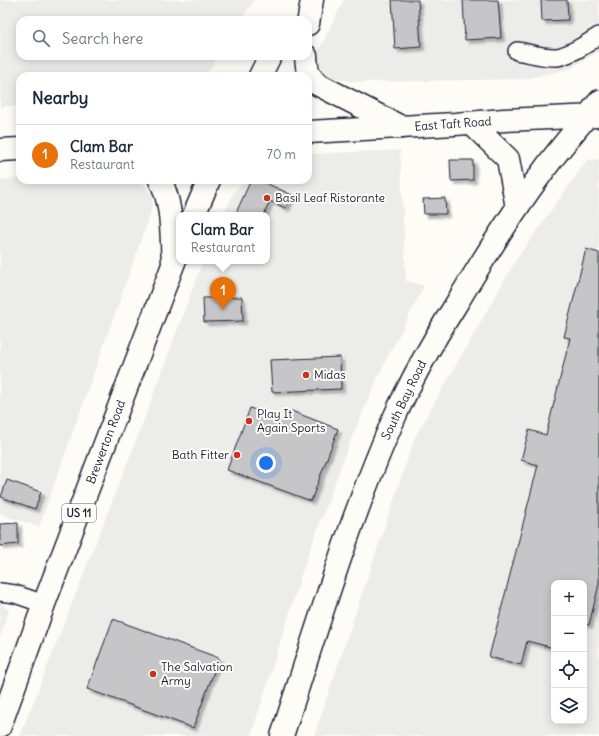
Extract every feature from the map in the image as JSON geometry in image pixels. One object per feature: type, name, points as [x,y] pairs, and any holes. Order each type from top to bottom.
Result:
[{"type":"main road","points":[[294,16],[304,0]]},
{"type":"main road","points":[[309,16],[312,0]]},
{"type":"main road","points":[[262,72],[268,60]]},
{"type":"main road","points":[[306,60],[308,72]]},
{"type":"main road","points":[[312,80],[317,84],[400,127]]},
{"type":"main road","name":"East Taft Road","points":[[312,132],[471,123],[595,111]]},
{"type":"main road","name":"South Bay Road","points":[[282,736],[361,497],[395,415],[441,328],[517,208],[541,173],[595,111]]},
{"type":"main road","points":[[471,123],[508,159],[517,208]]},
{"type":"main road","points":[[0,150],[16,149]]},
{"type":"main road","points":[[162,184],[165,190],[176,256]]},
{"type":"main road","points":[[195,212],[207,184]]},
{"type":"main road","name":"Brewerton Road","points":[[0,726],[44,604],[176,256]]},
{"type":"street","points":[[517,51],[550,57],[559,57],[582,47],[599,36]]},
{"type":"street","points":[[0,592],[15,594],[44,604]]},
{"type":"shaded area","points":[[0,0],[254,0],[244,16],[16,16],[16,60],[215,60],[208,72],[16,72],[16,106],[0,107]]},
{"type":"shaded area","points":[[344,0],[599,0],[599,51],[570,69],[524,79],[358,82],[325,77],[317,66],[317,54]]},
{"type":"shaded area","points":[[400,150],[406,281],[424,286],[381,370],[351,439],[304,566],[251,736],[20,736],[139,433],[202,264],[270,264],[270,212],[224,212],[235,191],[241,184],[312,184],[312,154]]},
{"type":"shaded area","points":[[599,159],[599,736],[314,736],[415,437],[516,260],[587,160]]},
{"type":"shaded area","points":[[16,178],[16,184],[144,184],[153,197],[150,215],[39,527],[0,514],[0,180]]},
{"type":"shaded area","points":[[0,603],[9,610],[0,638]]},
{"type":"building","points":[[392,0],[418,0],[421,47],[395,49]]},
{"type":"building","points":[[463,0],[498,0],[501,38],[465,40]]},
{"type":"building","points":[[541,0],[567,0],[568,20],[542,21]]},
{"type":"building","points":[[450,160],[473,160],[473,180],[451,181]]},
{"type":"building","name":"Basil Leaf Ristorante","points":[[249,184],[268,184],[292,195],[286,208],[270,201],[265,212],[236,212]]},
{"type":"building","points":[[445,198],[446,214],[424,214],[423,199]]},
{"type":"building","points":[[586,249],[599,253],[599,584],[589,625],[587,625],[587,580],[551,580],[551,647],[527,641],[521,665],[489,657],[538,465],[521,460],[529,430],[546,435],[570,338],[564,337]]},
{"type":"building","points":[[242,297],[243,321],[204,322],[203,298]]},
{"type":"building","name":"Midas","points":[[340,357],[341,389],[272,392],[270,360]]},
{"type":"building","points":[[250,408],[285,421],[289,410],[338,429],[311,501],[227,470]]},
{"type":"building","points":[[7,480],[41,492],[35,509],[1,497]]},
{"type":"building","points":[[18,523],[18,544],[0,546],[0,524]]},
{"type":"building","name":"The Salvation Army","points":[[113,619],[219,658],[193,728],[87,689]]},
{"type":"place","name":"Basil Leaf Ristorante","points":[[267,198]]},
{"type":"place","name":"Clam Bar","points":[[223,310]]},
{"type":"place","name":"Midas","points":[[306,375]]},
{"type":"place","name":"Play It Again Sports","points":[[249,421]]},
{"type":"place","name":"Bath Fitter","points":[[237,455]]},
{"type":"place","name":"The Salvation Army","points":[[153,674]]}]
